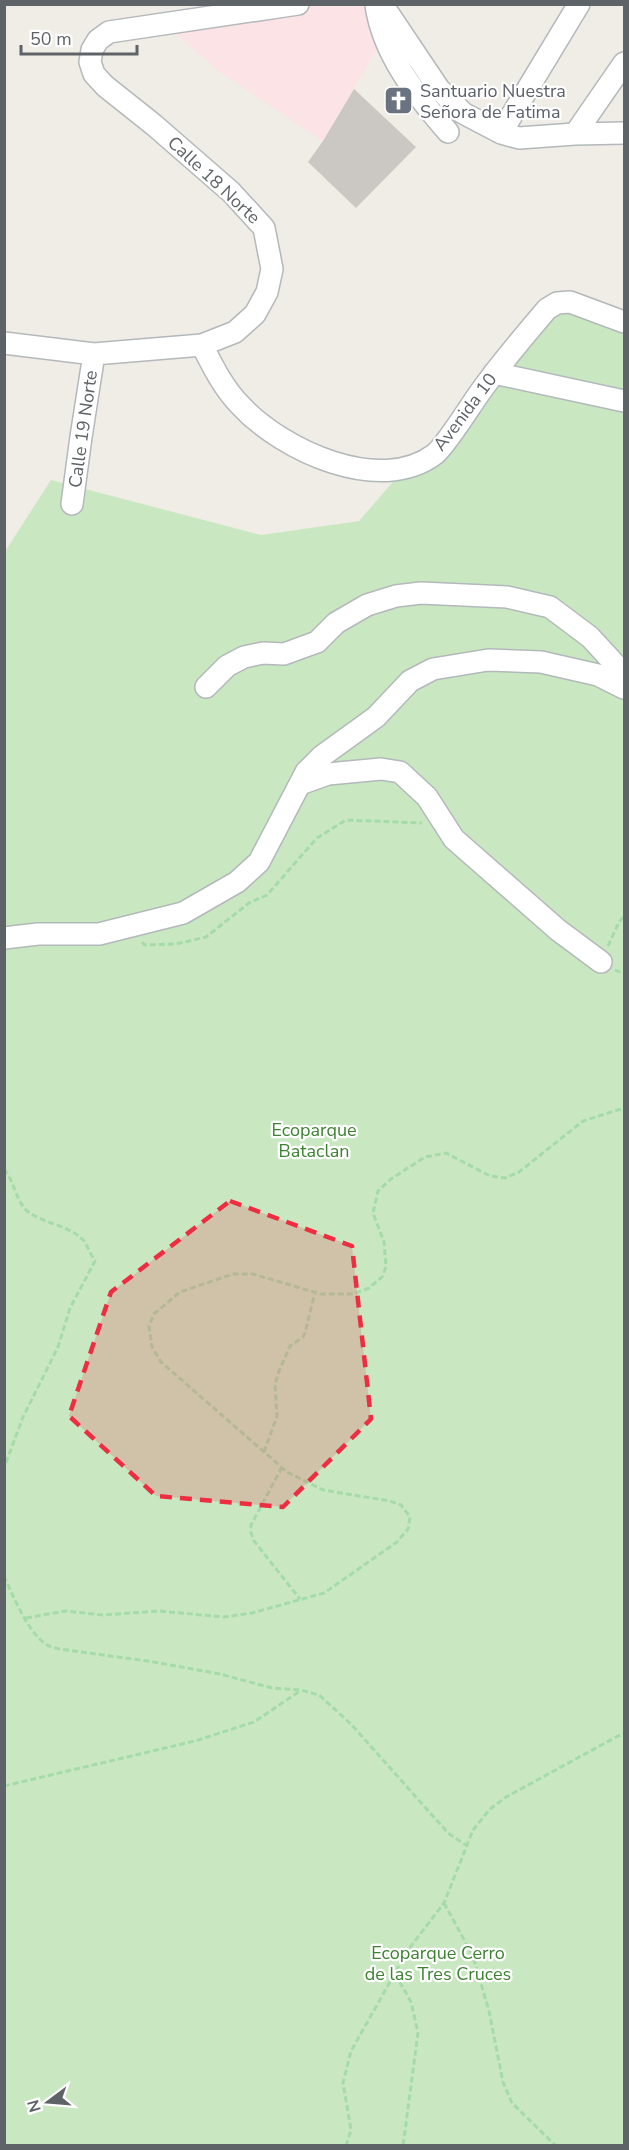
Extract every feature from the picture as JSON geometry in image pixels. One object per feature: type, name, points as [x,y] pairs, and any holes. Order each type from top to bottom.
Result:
[{"type":"street","name":"Calle 18 Norte","points":[[202,345],[235,332],[255,314],[267,292],[272,269],[264,228],[231,192],[94,75],[90,62],[92,50],[98,40],[110,32],[298,4]]},
{"type":"street","points":[[376,4],[384,37],[396,60],[416,95],[448,132]]},
{"type":"street","points":[[382,4],[438,89],[463,113],[501,133],[519,138],[575,134],[624,134]]},
{"type":"street","points":[[501,133],[579,4]]},
{"type":"street","points":[[575,134],[624,63]]},
{"type":"street","name":"Avenida 10","points":[[202,345],[224,384],[240,406],[267,430],[298,449],[332,463],[368,469],[404,469],[437,452],[494,373],[547,309],[557,303],[570,302],[624,322]]},
{"type":"street","points":[[4,343],[94,354],[202,345]]},
{"type":"street","name":"Calle 19 Norte","points":[[72,504],[94,354]]},
{"type":"street","points":[[494,373],[624,401]]},
{"type":"street","points":[[206,687],[227,666],[244,657],[263,653],[284,654],[317,642],[336,623],[367,605],[396,596],[421,593],[507,597],[550,607],[590,637],[624,674]]},
{"type":"street","points":[[4,938],[38,934],[99,934],[125,928],[183,913],[237,882],[259,862],[306,772],[322,756],[376,717],[410,681],[433,669],[488,660],[541,662],[598,675],[624,688]]},
{"type":"street","points":[[300,784],[328,774],[381,769],[400,772],[427,797],[454,839],[558,930],[601,962]]},
{"type":"path","points":[[125,928],[145,945],[176,944],[206,937],[249,903],[267,895],[316,838],[346,820],[415,821],[447,829]]},
{"type":"path","points":[[601,962],[624,916]]},
{"type":"path","points":[[26,1618],[65,1611],[103,1615],[159,1611],[224,1617],[252,1613],[324,1593],[397,1542],[408,1529],[410,1517],[401,1505],[390,1501],[323,1490],[282,1467],[161,1362],[152,1347],[149,1326],[154,1314],[180,1292],[233,1274],[253,1274],[315,1292],[353,1294],[369,1288],[382,1277],[386,1267],[384,1242],[373,1212],[378,1191],[391,1179],[426,1157],[446,1153],[490,1176],[505,1178],[519,1172],[584,1121],[624,1108]]},
{"type":"path","points":[[4,1169],[9,1174],[24,1208],[36,1218],[59,1226],[83,1239],[95,1261],[70,1308],[58,1347],[22,1417],[4,1468]]},
{"type":"path","points":[[264,1452],[277,1416],[275,1385],[279,1371],[290,1346],[305,1333],[315,1292]]},
{"type":"path","points":[[282,1467],[252,1525],[251,1533],[300,1599]]},
{"type":"path","points":[[4,1576],[33,1632],[47,1645],[220,1674],[272,1688],[301,1690],[319,1695],[351,1724],[448,1833],[467,1845]]},
{"type":"path","points":[[4,1786],[195,1741],[254,1722],[301,1690]]},
{"type":"path","points":[[346,2145],[351,2130],[343,2083],[351,2051],[408,1950],[444,1903],[473,1830],[490,1809],[506,1797],[624,1734]]},
{"type":"path","points":[[444,1903],[473,1956],[489,2012],[503,2082],[512,2103],[556,2145]]},
{"type":"path","points":[[395,1974],[411,2002],[418,2033],[403,2145]]},
{"type":"highlighted area","points":[[230,1201],[352,1246],[371,1419],[283,1507],[156,1496],[69,1416],[111,1292]]},
{"type":"shaded area","points":[[298,5],[376,5],[384,37],[323,141],[220,72],[165,25]]},
{"type":"green space","name":"Ecoparque Bataclan","points":[[557,303],[624,322],[624,2145],[5,2145],[4,553],[51,480],[261,535],[359,521],[404,469],[423,461]]},
{"type":"building","points":[[354,89],[416,147],[356,208],[308,162]]},
{"type":"place","name":"Santuario Nuestra Señora de Fatima","points":[[399,101]]},
{"type":"park label","name":"Ecoparque Cerro de las Tres Cruces","points":[[438,1963]]}]
